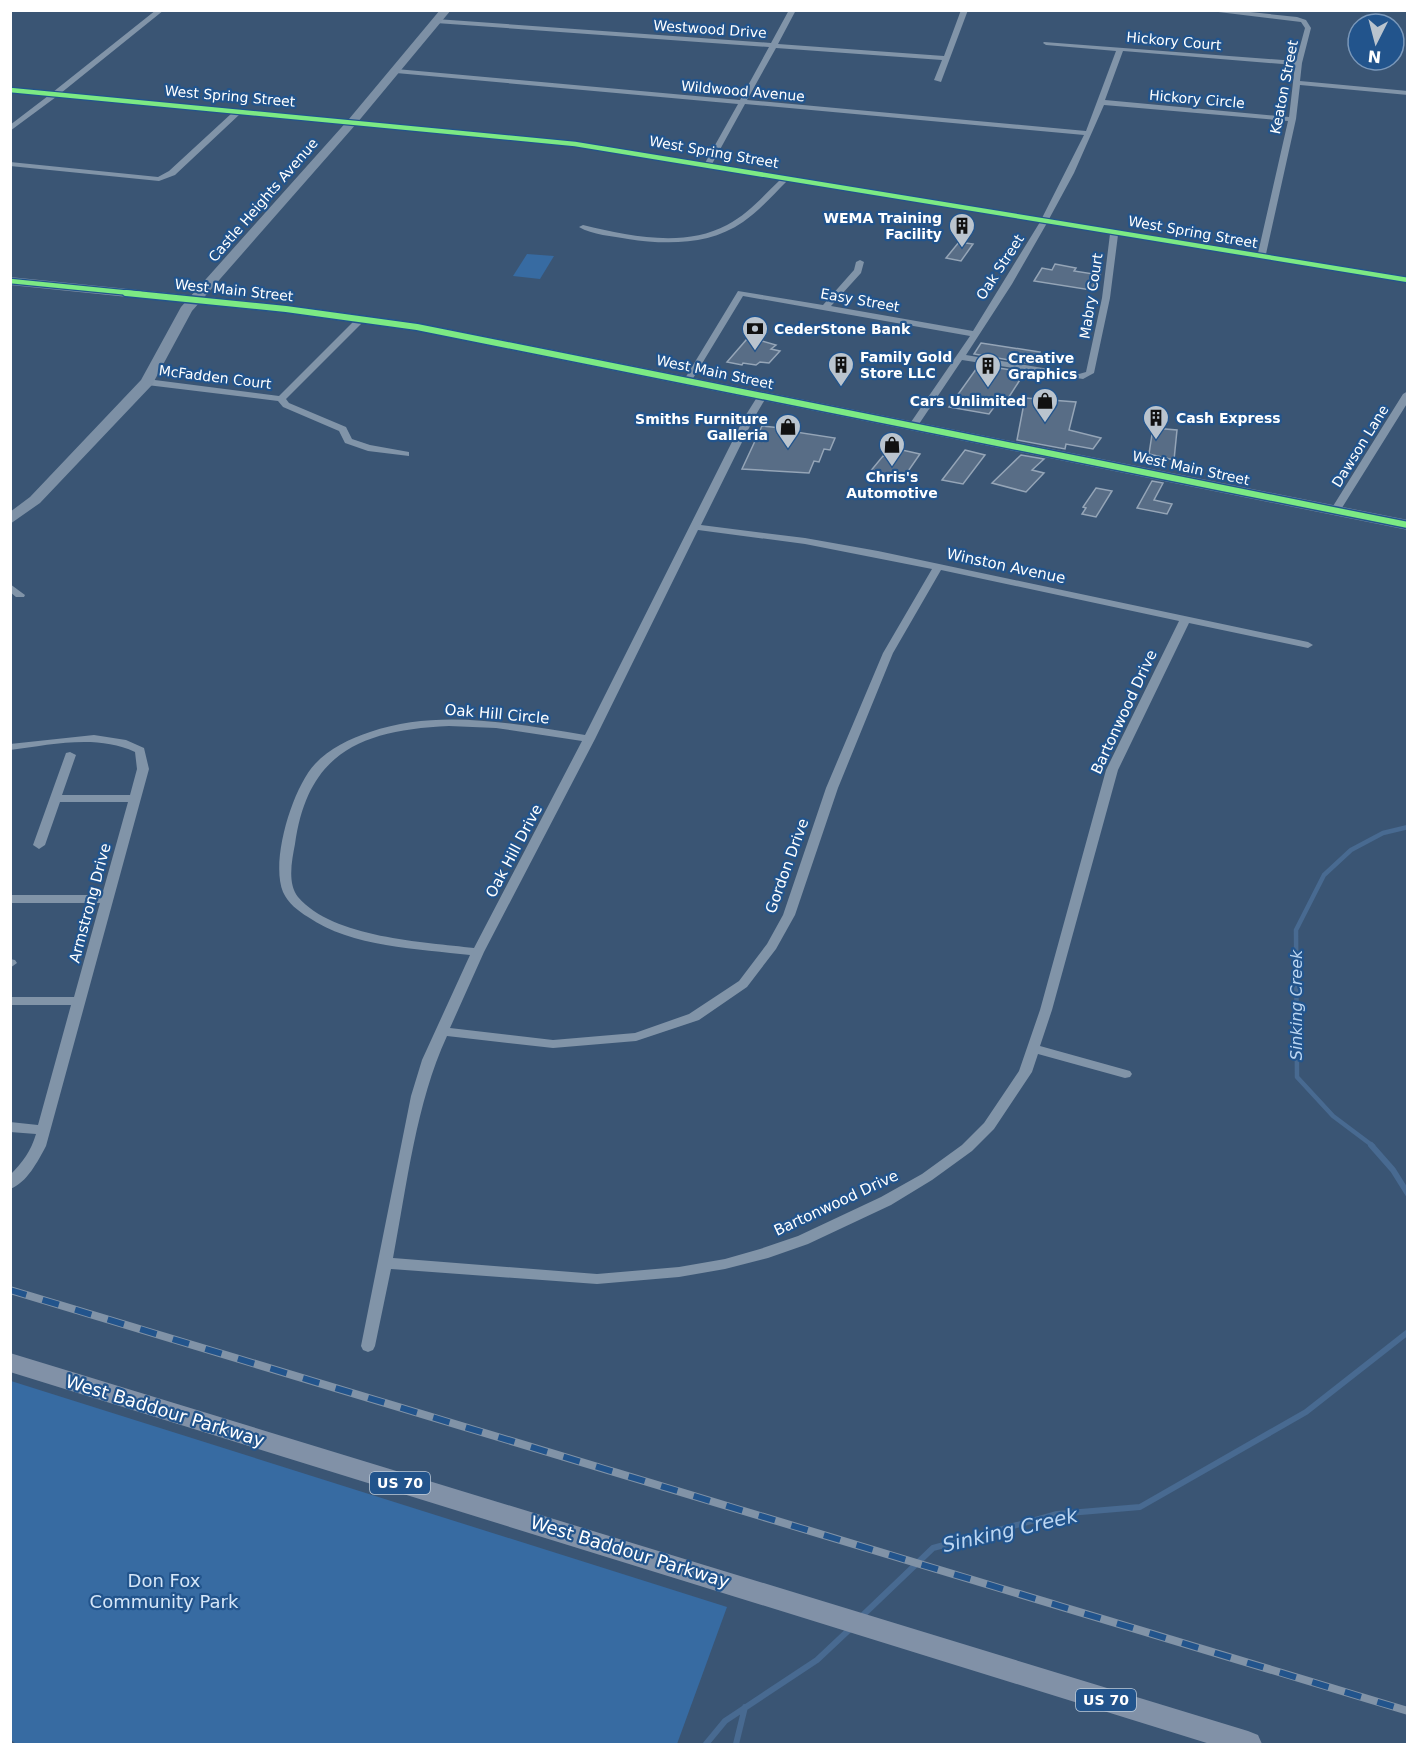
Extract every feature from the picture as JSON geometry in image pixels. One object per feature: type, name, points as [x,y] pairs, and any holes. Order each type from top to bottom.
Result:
[{"type":"main road","name":"West Main Street","points":[[10,280],[362,318],[460,335],[1407,525]]},
{"type":"main road","name":"West Baddour Parkway","points":[[10,1362],[1248,1744]]},
{"type":"street","points":[[10,129],[161,10]]},
{"type":"street","name":"Castle Heights Avenue","points":[[10,520],[35,500],[147,382],[177,323],[196,299],[353,121],[446,10]]},
{"type":"street","points":[[708,165],[793,10]]},
{"type":"street","points":[[938,80],[965,10]]},
{"type":"street","name":"Keaton Street","points":[[1205,10],[1280,16],[1304,21],[1308,28],[1299,63],[1292,119],[1261,257]]},
{"type":"street","name":"Westwood Drive","points":[[436,21],[946,58]]},
{"type":"street","name":"Hickory Court","points":[[1046,43],[1299,63]]},
{"type":"street","name":"Oak Street","points":[[914,425],[1046,221],[1089,133],[1120,49]]},
{"type":"street","name":"Wildwood Avenue","points":[[396,71],[1089,133]]},
{"type":"street","points":[[1298,83],[1407,93]]},
{"type":"street","name":"West Spring Street","points":[[10,90],[353,121],[574,144],[1407,280]]},
{"type":"street","name":"Hickory Circle","points":[[1100,102],[1292,119]]},
{"type":"street","points":[[10,164],[148,178],[167,177],[239,111]]},
{"type":"street","points":[[582,227],[619,235],[654,239],[707,235],[736,223],[786,178]]},
{"type":"street","name":"Mabry Court","points":[[959,357],[1080,377],[1090,373],[1106,298],[1114,232]]},
{"type":"street","points":[[825,308],[858,271],[860,262]]},
{"type":"street","name":"Easy Street","points":[[688,380],[741,293],[973,334]]},
{"type":"street","points":[[281,399],[362,318]]},
{"type":"street","name":"McFadden Court","points":[[147,382],[281,399],[286,405],[343,429],[348,441],[368,448],[406,454]]},
{"type":"street","name":"Dawson Lane","points":[[1335,511],[1407,394]]},
{"type":"street","name":"Oak Hill Drive","points":[[368,1346],[418,1096],[429,1060],[478,952],[589,739],[762,396]]},
{"type":"street","name":"Winston Avenue","points":[[696,527],[805,541],[939,566],[1185,621],[1308,645]]},
{"type":"street","name":"Gordon Drive","points":[[443,1031],[554,1044],[636,1036],[694,1017],[743,984],[772,946],[789,915],[832,788],[888,652],[939,566]]},
{"type":"street","points":[[10,587],[20,596]]},
{"type":"street","name":"Bartonwood Drive","points":[[385,1263],[597,1279],[679,1272],[725,1264],[803,1240],[886,1201],[927,1177],[968,1148],[989,1126],[1010,1098],[1025,1072],[1034,1049],[1113,770],[1185,621]]},
{"type":"street","name":"Oak Hill Circle","points":[[478,952],[387,940],[354,932],[329,923],[294,901],[286,889],[289,835],[299,795],[306,781],[319,766],[349,744],[402,727],[448,722],[473,723],[589,739]]},
{"type":"street","name":"Armstrong Drive","points":[[10,747],[107,738],[127,742],[140,750],[143,769],[39,1146],[29,1164],[10,1184]]},
{"type":"street","points":[[39,845],[70,755]]},
{"type":"street","points":[[56,798],[135,799]]},
{"type":"street","points":[[10,899],[108,899]]},
{"type":"street","points":[[10,1001],[80,1001]]},
{"type":"street","points":[[1034,1049],[1125,1074]]},
{"type":"street","points":[[10,1126],[44,1130]]},
{"type":"green space","points":[[527,254],[554,256],[540,279],[513,276]]},
{"type":"green space","name":"Don Fox Community Park","points":[[11,1381],[727,1607],[677,1744],[16,1744],[10,1739]]},
{"type":"building","name":"WEMA Training Facility","points":[[959,242],[973,244],[961,261],[946,258]]},
{"type":"building","points":[[1055,264],[1076,268],[1074,271],[1100,275],[1091,290],[1034,281],[1042,268],[1052,270]]},
{"type":"building","name":"CederStone Bank","points":[[747,339],[776,345],[771,349],[780,351],[769,363],[760,362],[756,365],[743,363],[742,365],[727,362]]},
{"type":"building","points":[[981,343],[1040,352],[1033,364],[974,354]]},
{"type":"building","points":[[979,365],[1025,372],[1007,400],[1000,399],[989,414],[949,407]]},
{"type":"building","name":"Cars Unlimited","points":[[1025,398],[1076,402],[1069,430],[1101,438],[1093,449],[1066,444],[1065,449],[1017,440]]},
{"type":"building","name":"Smiths Furniture Galleria","points":[[762,426],[835,438],[830,450],[824,449],[819,462],[814,461],[809,473],[742,469]]},
{"type":"building","points":[[1153,428],[1177,430],[1174,460],[1149,454]]},
{"type":"building","name":"Chris's Automotive","points":[[902,450],[920,454],[902,480],[869,473],[883,456],[896,458]]},
{"type":"building","points":[[965,450],[985,455],[963,484],[942,480]]},
{"type":"building","points":[[1021,455],[1044,459],[1032,470],[1044,473],[1026,492],[992,483]]},
{"type":"building","points":[[1152,481],[1163,483],[1154,500],[1172,504],[1167,514],[1137,508]]},
{"type":"building","points":[[1096,488],[1112,491],[1096,517],[1082,514],[1086,508],[1083,507]]},
{"type":"waterway","name":"Sinking Creek","points":[[1373,1146],[1333,1116],[1297,1077],[1296,930],[1324,875],[1351,850],[1383,833],[1408,827]]},
{"type":"waterway","name":"Sinking Creek","points":[[1371,1145],[1393,1170],[1408,1194]]},
{"type":"waterway","name":"Sinking Creek","points":[[862,1616],[933,1548],[1057,1514],[1140,1507],[1306,1412],[1408,1332]]},
{"type":"waterway","name":"Sinking Creek","points":[[745,1708],[817,1660],[850,1629]]},
{"type":"waterway","name":"Sinking Creek","points":[[706,1744],[725,1721],[745,1708]]},
{"type":"waterway","points":[[736,1744],[745,1708]]},
{"type":"railway","points":[[10,1290],[1408,1711]]},
{"type":"cycle path","points":[[10,90],[575,144],[1408,280]]},
{"type":"cycle path","points":[[10,281],[286,309],[417,327],[1408,525]]},
{"type":"place","name":"WEMA Training Facility","points":[[962,249]]},
{"type":"place","name":"CederStone Bank","points":[[755,352]]},
{"type":"place","name":"Family Gold Store LLC","points":[[841,388]]},
{"type":"place","name":"Creative Graphics","points":[[988,389]]},
{"type":"place","name":"Cars Unlimited","points":[[1045,424]]},
{"type":"place","name":"Cash Express","points":[[1156,441]]},
{"type":"place","name":"Smiths Furniture Galleria","points":[[788,450]]},
{"type":"place","name":"Chris's Automotive","points":[[892,468]]}]
